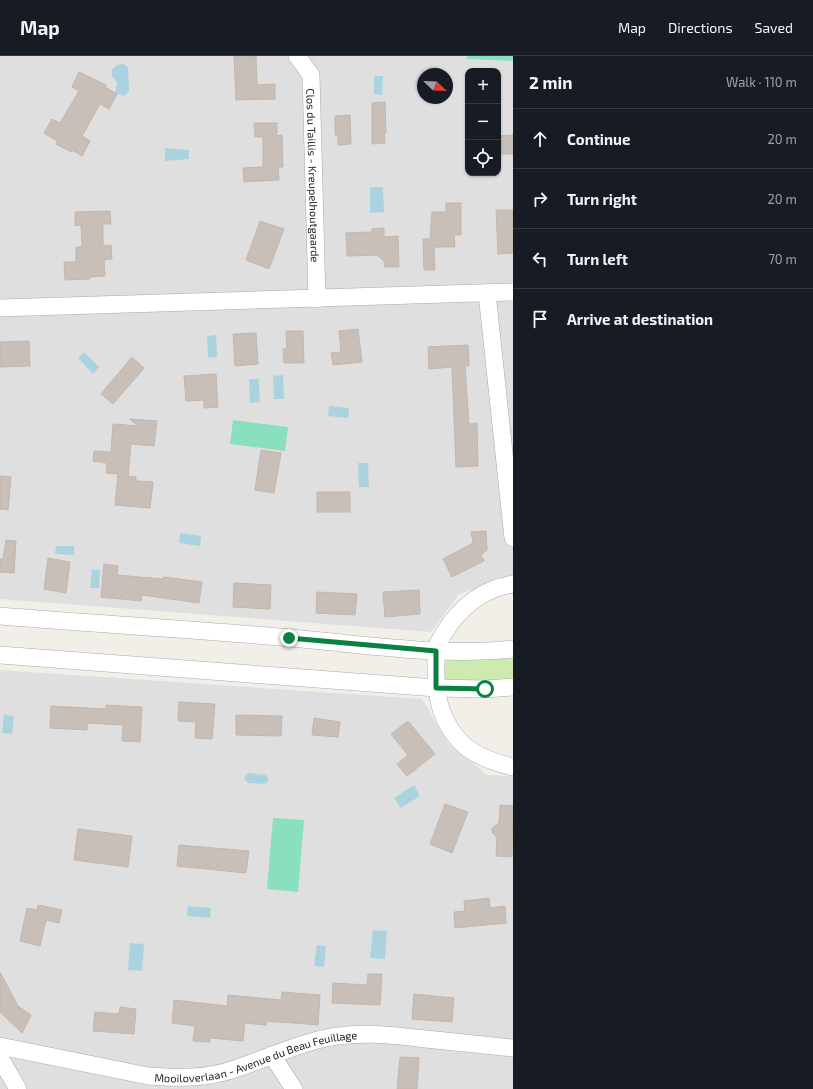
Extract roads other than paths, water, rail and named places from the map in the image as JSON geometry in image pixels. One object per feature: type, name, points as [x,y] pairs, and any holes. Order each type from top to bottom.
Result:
[{"type":"street","name":"Clos du Taillis - Kreupelhoutgaarde","points":[[297,56],[311,75],[317,299]]},
{"type":"street","points":[[0,308],[513,292]]},
{"type":"street","points":[[487,293],[513,538]]},
{"type":"street","points":[[513,584],[486,592],[469,602],[453,618],[436,647],[436,688],[442,712],[452,731],[467,747],[491,762],[513,767]]},
{"type":"street","points":[[0,616],[282,637],[436,651],[495,651],[513,649]]},
{"type":"street","points":[[0,655],[436,688],[513,688]]},
{"type":"street","name":"Mooiloverlaan - Avenue du Beau Feuillage","points":[[0,1046],[148,1076],[172,1078],[200,1076],[234,1070],[272,1055],[326,1038],[349,1034],[384,1034],[513,1048]]},
{"type":"street","points":[[272,1055],[294,1089]]},
{"type":"street","points":[[0,1058],[18,1089]]},
{"type":"water","points":[[123,64],[128,67],[129,91],[124,96],[115,93],[117,83],[112,76],[112,70],[117,65]]},
{"type":"water","points":[[374,76],[383,76],[382,95],[374,94]]},
{"type":"water","points":[[165,148],[189,150],[189,159],[165,161]]},
{"type":"water","points":[[370,187],[383,187],[384,212],[370,213]]},
{"type":"water","points":[[216,335],[217,357],[208,358],[207,336]]},
{"type":"water","points":[[84,352],[99,367],[93,374],[78,358]]},
{"type":"water","points":[[283,375],[284,399],[274,399],[273,376]]},
{"type":"water","points":[[249,379],[259,379],[260,402],[250,403]]},
{"type":"water","points":[[329,406],[349,408],[348,418],[328,416]]},
{"type":"water","points":[[358,463],[368,463],[369,487],[359,487]]},
{"type":"water","points":[[180,533],[201,536],[200,546],[179,543]]},
{"type":"water","points":[[56,546],[74,546],[74,555],[55,554]]},
{"type":"water","points":[[92,570],[100,570],[99,588],[90,588]]},
{"type":"water","points":[[4,715],[14,716],[12,734],[2,733]]},
{"type":"water","points":[[248,773],[266,775],[269,780],[265,784],[248,783],[244,778]]},
{"type":"water","points":[[414,785],[420,796],[401,808],[394,798]]},
{"type":"water","points":[[188,906],[211,908],[210,918],[187,916]]},
{"type":"water","points":[[373,930],[387,931],[385,959],[370,958]]},
{"type":"water","points":[[130,943],[144,944],[142,971],[128,970]]},
{"type":"water","points":[[317,945],[326,946],[324,967],[314,966]]}]
